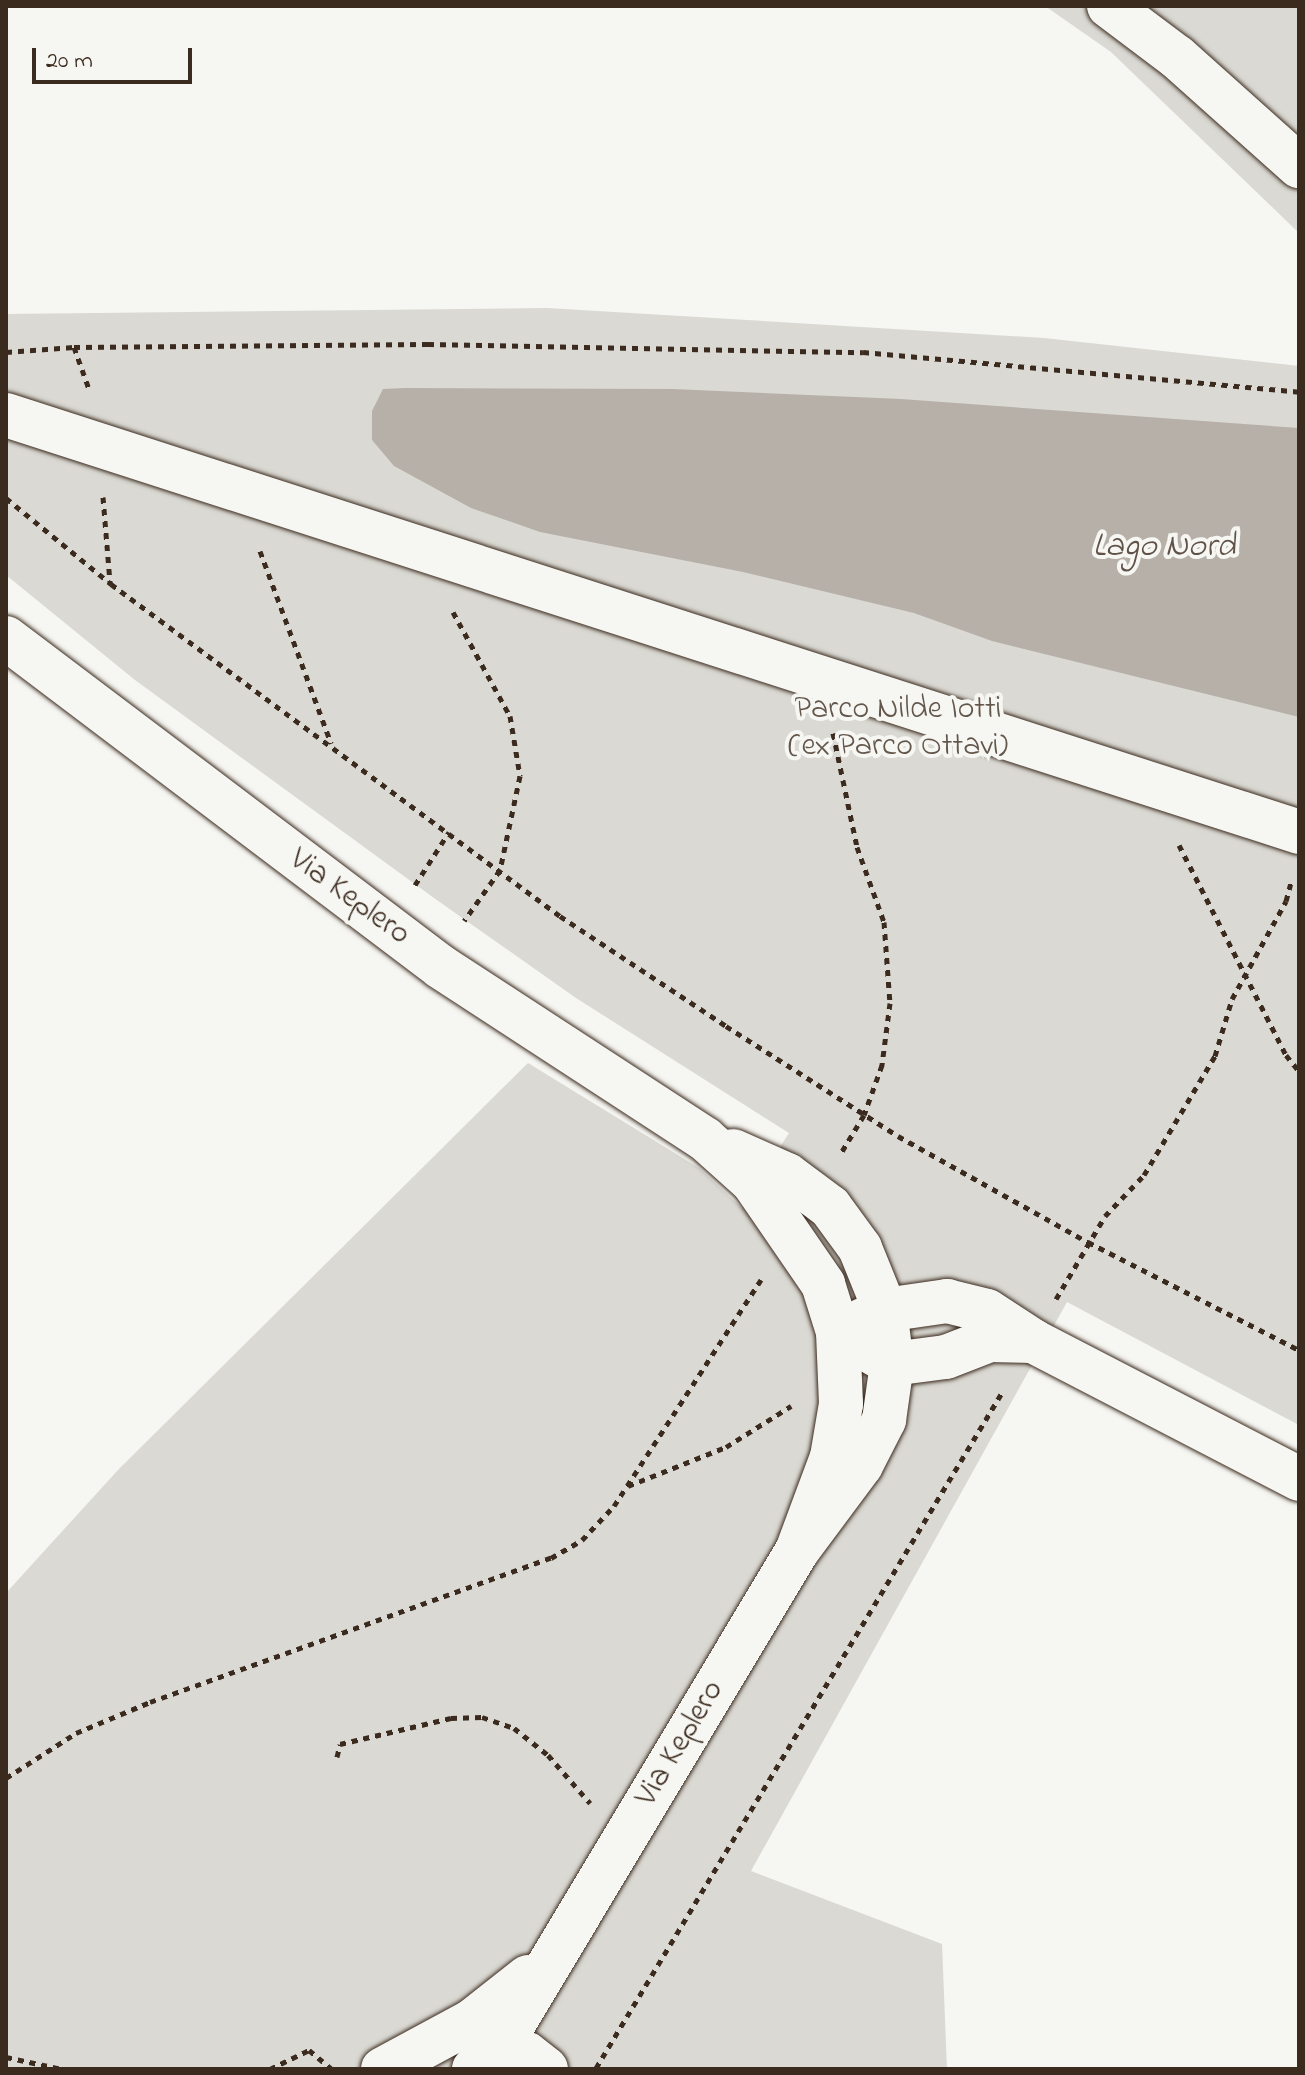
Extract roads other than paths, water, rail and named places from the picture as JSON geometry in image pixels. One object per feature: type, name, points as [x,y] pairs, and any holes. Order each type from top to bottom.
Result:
[{"type":"street","points":[[1109,6],[1177,57],[1299,166]]},
{"type":"street","points":[[6,415],[1299,832]]},
{"type":"street","name":"Via Keplero","points":[[6,638],[441,967],[705,1139]]},
{"type":"street","points":[[705,1139],[787,1175],[830,1207],[860,1248],[885,1310],[892,1364],[884,1420],[861,1465],[797,1551]]},
{"type":"street","points":[[705,1139],[753,1182],[791,1233],[823,1284],[838,1332],[840,1379],[832,1457],[797,1551]]},
{"type":"street","points":[[838,1332],[885,1310],[947,1301],[987,1311],[1033,1341],[1299,1479]]},
{"type":"street","points":[[838,1332],[892,1364],[946,1357],[990,1340],[1033,1341]]},
{"type":"street","name":"Via Keplero","points":[[480,2063],[565,1937],[797,1551]]},
{"type":"street","name":"Via Keplero","points":[[383,2069],[472,2021],[522,1983],[565,1937]]},
{"type":"street","points":[[480,2063],[527,2054],[546,2069]]},
{"type":"water","name":"Lago Nord","points":[[383,389],[673,389],[901,399],[1299,428],[1299,717],[992,641],[914,613],[743,572],[540,532],[471,508],[394,466],[372,440],[372,411]]},
{"type":"park label","name":"Parco Nilde Iotti (ex Parco Ottavi)","points":[[898,730]]}]
